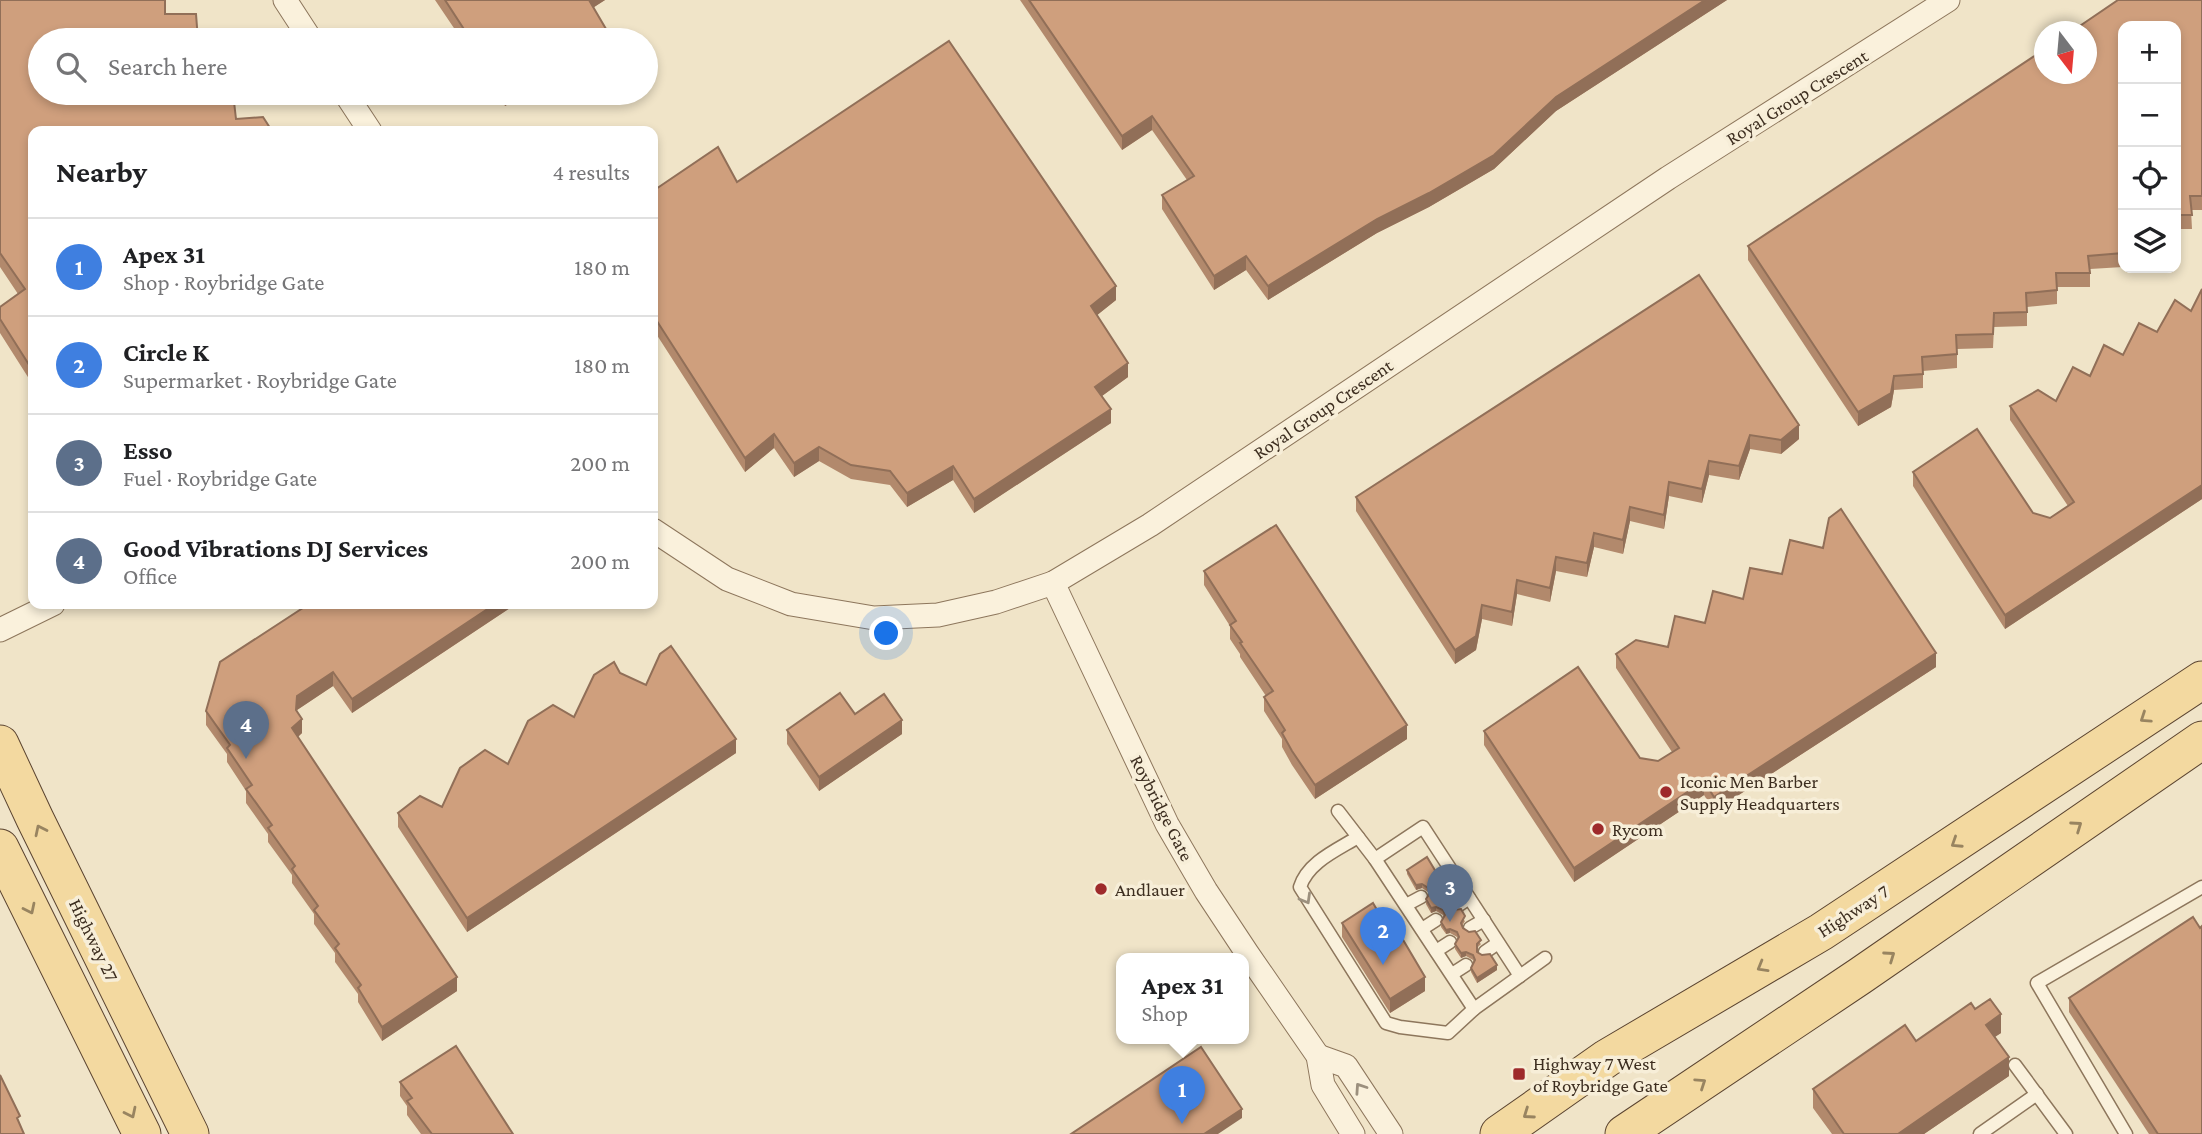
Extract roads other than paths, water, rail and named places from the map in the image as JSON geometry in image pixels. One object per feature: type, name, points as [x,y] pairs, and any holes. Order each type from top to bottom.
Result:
[{"type":"main road","name":"Highway 7","points":[[1499,1134],[1607,1058],[1821,932],[2202,680]]},
{"type":"main road","points":[[1624,1134],[1860,976],[2202,740]]},
{"type":"main road","name":"Highway 27","points":[[0,744],[190,1134]]},
{"type":"main road","points":[[0,848],[142,1134]]},
{"type":"street","points":[[285,0],[303,28]]},
{"type":"street","name":"Royal Group Crescent","points":[[658,533],[727,579],[791,604],[874,618],[938,615],[996,602],[1053,583],[1150,525],[1668,178],[1948,0]]},
{"type":"street","points":[[353,105],[367,126]]},
{"type":"street","name":"Roybridge Gate","points":[[1053,583],[1167,824],[1247,953]]},
{"type":"street","points":[[0,630],[43,609]]},
{"type":"street","name":"Roybridge Gate","points":[[1249,956],[1318,1056],[1324,1086],[1353,1134]]},
{"type":"street","points":[[1318,1056],[1346,1066],[1391,1134]]},
{"type":"lane","points":[[1338,811],[1375,859],[1474,1009]]},
{"type":"lane","points":[[1375,859],[1423,827],[1520,976]]},
{"type":"lane","points":[[1358,837],[1316,863],[1303,875],[1300,887],[1386,1023],[1448,1032],[1474,1009],[1545,958]]},
{"type":"lane","points":[[1441,884],[1454,875]]},
{"type":"lane","points":[[2126,1134],[2038,983],[2202,887]]},
{"type":"lane","points":[[1406,905],[1421,897]]},
{"type":"lane","points":[[1456,907],[1469,898]]},
{"type":"lane","points":[[1422,929],[1436,920]]},
{"type":"lane","points":[[1470,929],[1484,920]]},
{"type":"lane","points":[[1436,951],[1450,942]]},
{"type":"lane","points":[[1485,952],[1498,943]]},
{"type":"lane","points":[[1452,974],[1466,965]]},
{"type":"lane","points":[[2015,1065],[2066,1134]]},
{"type":"lane","points":[[1980,1134],[2037,1094]]},
{"type":"place","name":"Good Vibrations DJ Services","points":[[246,759]]},
{"type":"place","name":"Iconic Men Barber Supply Headquarters","points":[[1666,792]]},
{"type":"place","name":"Rycom","points":[[1598,829]]},
{"type":"place","name":"Andlauer","points":[[1101,889]]},
{"type":"place","name":"Esso","points":[[1450,922]]},
{"type":"place","name":"Circle K","points":[[1383,965]]},
{"type":"place","name":"Highway 7 West of Roybridge Gate","points":[[1519,1074]]},
{"type":"place","name":"Apex 31","points":[[1182,1124]]}]
